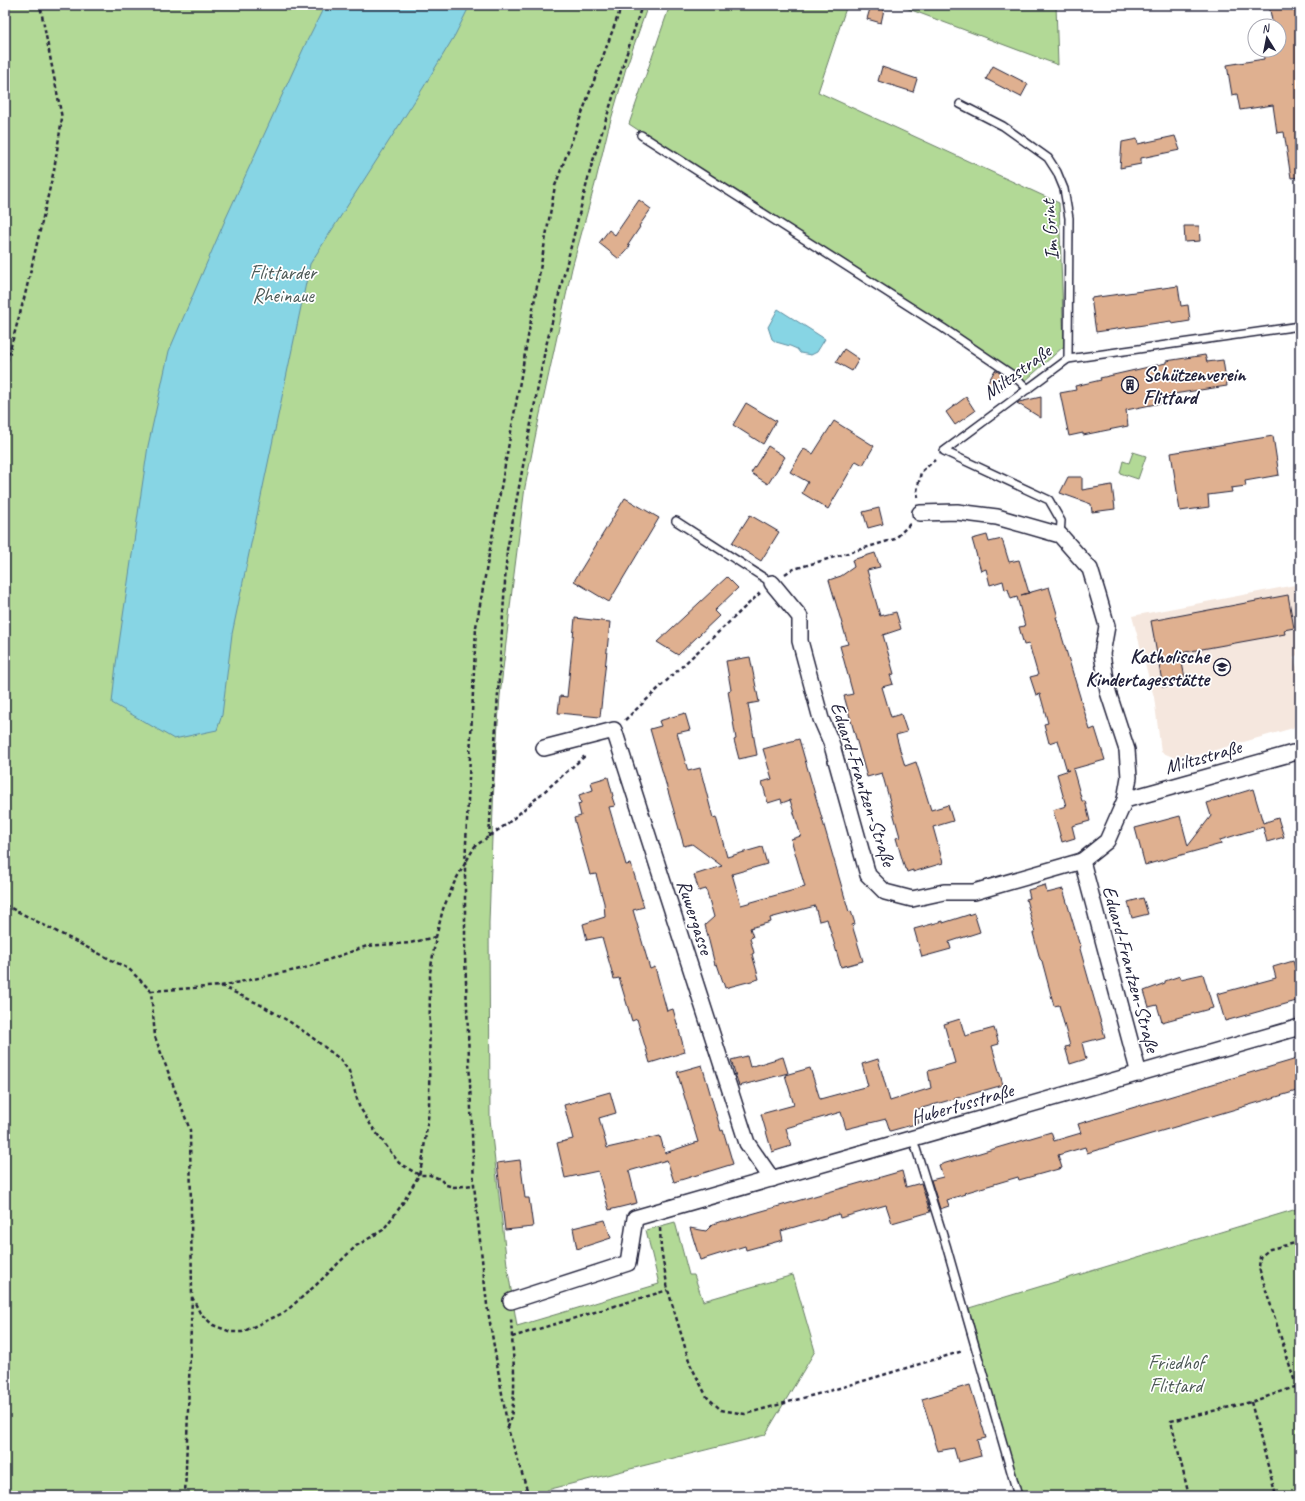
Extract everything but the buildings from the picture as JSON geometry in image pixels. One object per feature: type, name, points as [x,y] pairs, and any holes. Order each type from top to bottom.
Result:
[{"type":"street","points":[[920,513],[957,512],[997,517],[1060,535],[1090,569],[1107,626],[1102,654],[1108,692],[1127,750],[1129,777],[1125,800],[1107,841],[1082,861]]},
{"type":"street","name":"Eduard-Frantzen-Straße","points":[[772,583],[800,617],[800,641],[821,719],[831,742],[868,875],[884,892],[912,899],[944,892],[974,892],[1082,861],[1139,1074]]},
{"type":"street","points":[[544,748],[614,730]]},
{"type":"street","name":"Ruwergasse","points":[[614,730],[747,1143],[772,1179]]},
{"type":"street","name":"Miltzstraße","points":[[1125,800],[1293,753]]},
{"type":"street","name":"Hubertusstraße","points":[[511,1301],[628,1263],[635,1218],[1300,1027]]},
{"type":"lane","name":"Im Grint","points":[[960,104],[1003,126],[1048,158],[1057,172],[1064,189],[1069,218],[1068,359]]},
{"type":"lane","points":[[641,135],[943,328],[1014,376],[1028,389]]},
{"type":"lane","name":"Miltzstraße","points":[[944,451],[1068,359],[1300,326]]},
{"type":"lane","points":[[944,451],[1049,500],[1061,522],[1060,535]]},
{"type":"lane","points":[[676,521],[772,583]]},
{"type":"lane","points":[[913,1139],[946,1245],[1018,1496]]},
{"type":"path","points":[[5,368],[26,295],[54,170],[62,118],[40,5]]},
{"type":"path","points":[[529,1496],[508,1429],[487,1305],[474,1185],[465,956],[465,864],[476,627],[555,186],[622,5]]},
{"type":"path","points":[[489,837],[507,550],[544,350],[591,167],[642,5]]},
{"type":"path","points":[[614,730],[772,583],[791,570],[895,539],[920,513],[917,491],[921,472],[944,451]]},
{"type":"path","points":[[192,1297],[200,1313],[213,1325],[231,1332],[242,1332],[285,1312],[316,1285],[356,1246],[383,1230],[402,1206],[419,1175],[429,1111],[430,973],[436,937],[443,909],[455,881],[475,846],[507,824],[590,751]]},
{"type":"path","points":[[5,905],[129,969],[151,991],[154,1037],[190,1130],[192,1297],[185,1496]]},
{"type":"path","points":[[151,991],[221,986],[305,968],[367,946],[410,943],[436,937]]},
{"type":"path","points":[[221,986],[261,1005],[290,1022],[341,1060],[349,1070],[359,1106],[372,1127],[399,1163],[419,1175],[430,1175],[440,1179],[446,1185],[454,1187],[474,1185]]},
{"type":"path","points":[[664,1210],[659,1230],[668,1290],[690,1364],[707,1398],[721,1410],[745,1414],[843,1387],[965,1350],[976,1349]]},
{"type":"path","points":[[1189,1496],[1171,1421],[1251,1402],[1295,1387],[1300,1382],[1294,1379],[1260,1268],[1260,1257],[1270,1250],[1300,1242]]},
{"type":"path","points":[[512,1337],[668,1290]]},
{"type":"path","points":[[508,1429],[513,1412],[514,1386],[511,1301]]},
{"type":"path","points":[[1251,1402],[1276,1496]]},
{"type":"shaded area","name":"Katholische Kindertagesstätte","points":[[1300,584],[1300,654],[1293,657],[1300,676],[1300,716],[1293,728],[1191,757],[1175,758],[1161,752],[1154,697],[1132,616]]},
{"type":"green space","name":"Flittarder Rheinaue","points":[[5,5],[648,5],[626,68],[608,130],[572,268],[525,487],[500,696],[494,780],[489,923],[490,1119],[507,1265],[517,1326],[659,1284],[646,1230],[675,1222],[689,1275],[694,1275],[703,1301],[793,1275],[815,1351],[765,1435],[547,1490],[549,1496],[5,1496]]},
{"type":"green space","points":[[670,5],[847,5],[818,92],[1059,203],[1064,346],[1023,383],[629,124]]},
{"type":"green space","points":[[898,5],[1056,5],[1058,65]]},
{"type":"green space","points":[[1133,452],[1146,456],[1138,479],[1120,473],[1123,461],[1129,463]]},
{"type":"green space","name":"Friedhof Flittard","points":[[1300,1208],[1300,1496],[1021,1496],[969,1308]]},
{"type":"water","points":[[325,5],[470,5],[455,35],[423,88],[310,264],[232,634],[222,715],[217,730],[174,739],[112,703],[116,664],[148,446],[169,351],[226,218],[306,43]]},
{"type":"water","points":[[778,309],[825,339],[817,352],[811,355],[800,353],[797,349],[776,342],[772,339],[768,327]]},
{"type":"place","name":"Schützenverein Flittard","points":[[1130,385]]},
{"type":"place","name":"Katholische Kindertagesstätte","points":[[1222,667]]}]
